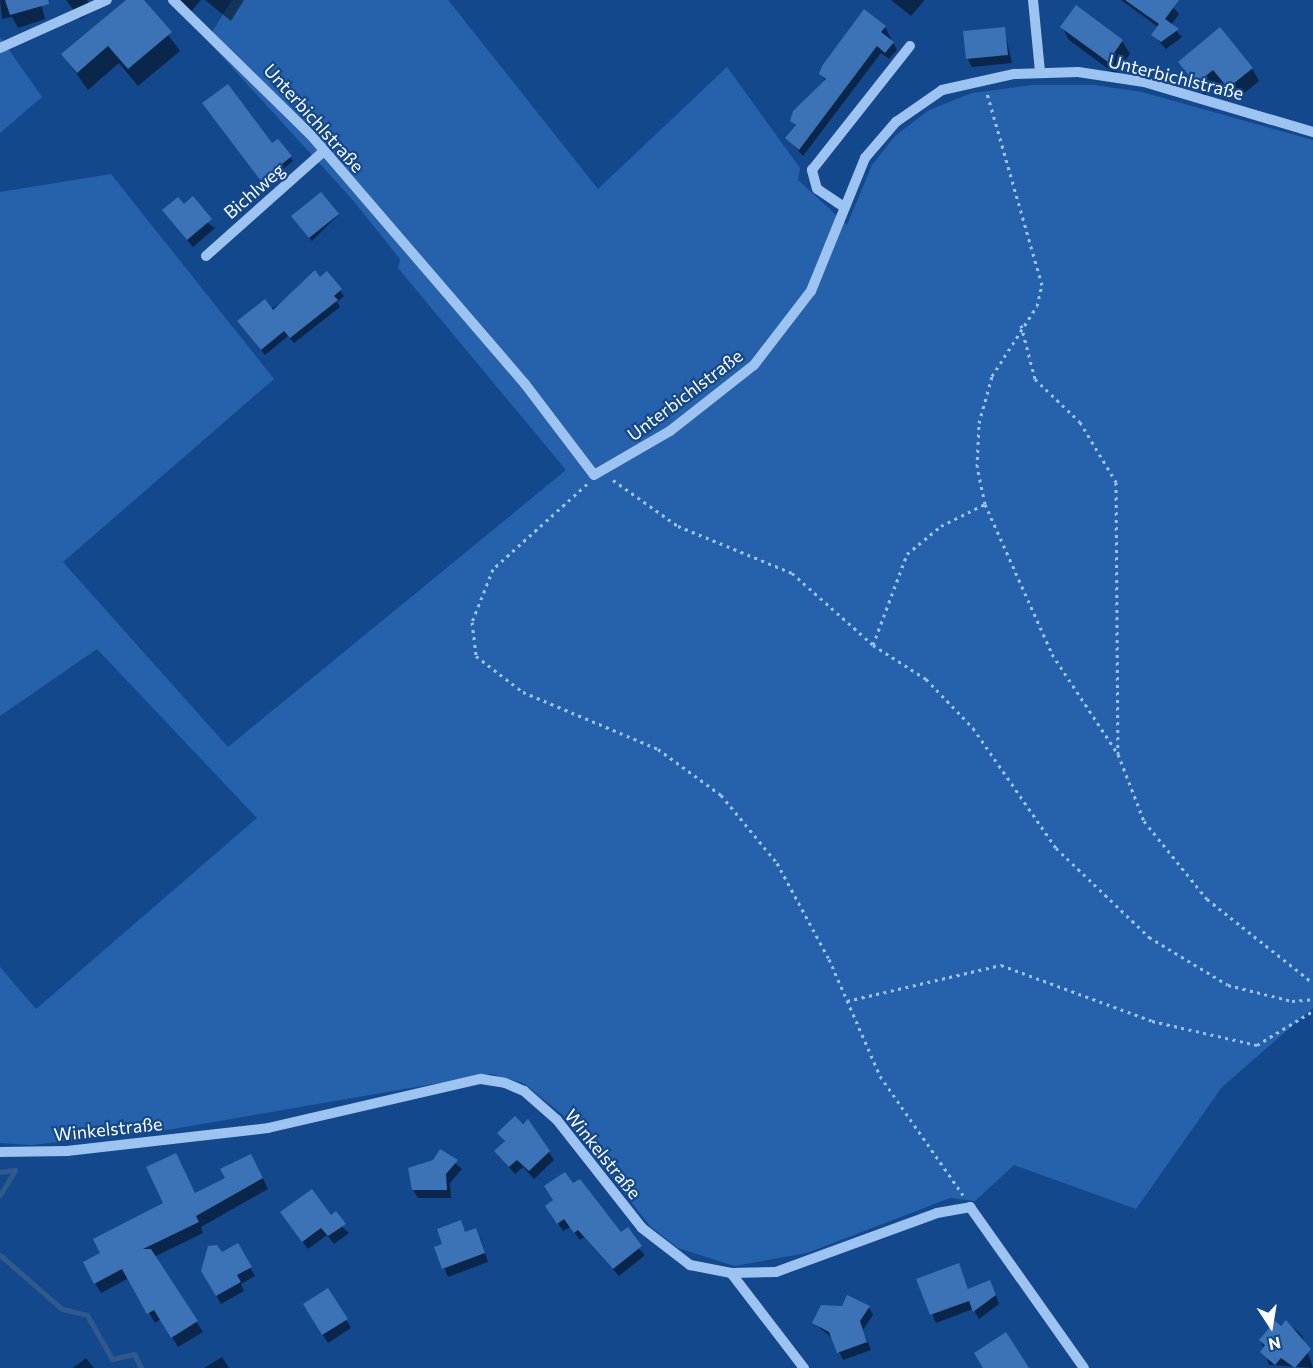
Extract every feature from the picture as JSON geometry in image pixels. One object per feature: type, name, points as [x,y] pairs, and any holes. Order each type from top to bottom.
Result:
[{"type":"street","points":[[0,48],[107,0]]},
{"type":"street","name":"Unterbichlstraße","points":[[173,0],[274,95],[601,475],[754,365],[811,291],[865,158],[896,122],[942,90],[983,80],[1040,71],[1144,82],[1313,132]]},
{"type":"street","points":[[1033,0],[1040,71]]},
{"type":"street","points":[[844,207],[817,189],[812,170],[910,46]]},
{"type":"street","name":"Bichlweg","points":[[206,256],[324,152]]},
{"type":"street","name":"Winkelstraße","points":[[0,1152],[67,1151],[267,1128],[481,1079],[524,1091],[557,1120],[642,1228],[690,1265],[731,1273],[776,1272],[936,1213],[970,1207]]},
{"type":"street","points":[[970,1207],[1084,1368]]},
{"type":"street","points":[[731,1273],[804,1368]]},
{"type":"path","points":[[983,80],[1042,285],[1037,306],[1021,325],[992,376],[979,423],[977,467],[985,504],[1052,654],[1118,754],[1144,821],[1207,899],[1313,983]]},
{"type":"path","points":[[1021,325],[1035,379],[1080,422],[1116,482],[1118,754]]},
{"type":"path","points":[[970,1207],[927,1137],[880,1076],[847,1001],[777,863],[721,795],[658,749],[523,692],[486,669],[476,656],[472,622],[493,569],[601,475],[678,526],[792,573],[873,645],[926,679],[966,721],[1056,848],[1149,937],[1228,985],[1292,1000],[1313,999]]},
{"type":"path","points":[[873,645],[907,554],[941,526],[985,504]]},
{"type":"path","points":[[847,1001],[1001,965],[1152,1021],[1257,1046],[1313,1011]]},
{"type":"shaded area","points":[[232,0],[448,0],[598,189],[727,67],[800,168],[798,180],[847,225],[872,165],[895,136],[929,110],[972,93],[1033,85],[1094,85],[1142,92],[1313,140],[1313,1008],[1222,1087],[1136,1209],[1014,1165],[975,1201],[950,1198],[807,1253],[734,1266],[678,1248],[650,1226],[562,1114],[523,1083],[491,1074],[173,1129],[32,1145],[0,1143],[0,967],[36,1009],[257,818],[97,649],[0,716],[0,192],[111,174],[274,379],[63,562],[228,747],[566,470],[398,268],[400,259],[352,199],[207,40]]},
{"type":"shaded area","points":[[0,37],[42,97],[0,133]]},
{"type":"building","points":[[5,0],[48,0],[49,4],[10,15]]},
{"type":"building","points":[[126,0],[144,0],[172,32],[128,69],[108,46],[77,73],[61,54]]},
{"type":"building","points":[[1125,0],[1179,0],[1165,19],[1179,29],[1161,42],[1151,35],[1159,24]]},
{"type":"building","points":[[1076,5],[1123,40],[1108,62],[1060,27]]},
{"type":"building","points":[[864,9],[886,26],[881,32],[894,42],[885,53],[877,46],[799,150],[785,138],[796,125],[790,121],[793,111],[826,79],[819,74],[822,66]]},
{"type":"building","points":[[1005,27],[1008,55],[966,59],[963,31]]},
{"type":"building","points":[[1220,27],[1253,68],[1228,88],[1213,70],[1196,84],[1178,62]]},
{"type":"building","points":[[228,84],[272,143],[278,139],[292,156],[261,181],[202,103]]},
{"type":"building","points":[[321,192],[339,214],[309,238],[291,216]]},
{"type":"building","points":[[193,196],[212,219],[187,240],[162,210],[178,197],[184,204]]},
{"type":"building","points":[[315,270],[320,277],[327,271],[342,289],[334,296],[338,300],[290,338],[284,331],[261,350],[237,321],[265,299],[273,310]]},
{"type":"building","points":[[515,1116],[523,1124],[528,1119],[550,1151],[529,1171],[517,1160],[509,1167],[494,1151],[505,1141],[497,1133]]},
{"type":"building","points":[[440,1149],[458,1160],[446,1174],[447,1190],[412,1190],[408,1168],[433,1160]]},
{"type":"building","points":[[176,1153],[195,1193],[225,1178],[220,1169],[251,1154],[263,1178],[196,1216],[199,1222],[143,1249],[151,1249],[198,1321],[171,1338],[154,1310],[147,1314],[122,1269],[94,1284],[83,1262],[100,1253],[93,1239],[163,1203],[146,1167]]},
{"type":"building","points":[[565,1172],[573,1183],[580,1179],[621,1232],[628,1227],[642,1246],[613,1269],[578,1230],[574,1233],[564,1219],[557,1224],[545,1206],[553,1200],[544,1186]]},
{"type":"building","points":[[312,1189],[331,1215],[336,1211],[346,1224],[328,1236],[321,1228],[302,1242],[280,1212]]},
{"type":"building","points":[[461,1220],[465,1232],[476,1228],[485,1253],[442,1269],[434,1247],[442,1244],[437,1229]]},
{"type":"building","points":[[238,1243],[252,1267],[237,1275],[241,1282],[216,1296],[201,1271],[208,1246],[217,1245],[222,1252]]},
{"type":"building","points":[[959,1263],[968,1289],[990,1280],[996,1295],[973,1312],[969,1301],[930,1315],[916,1279]]},
{"type":"building","points":[[328,1288],[348,1319],[322,1335],[303,1304]]},
{"type":"building","points":[[847,1295],[870,1306],[860,1321],[867,1342],[837,1353],[829,1332],[812,1323],[821,1305],[842,1306]]},
{"type":"building","points":[[1286,1320],[1311,1349],[1295,1368],[1281,1358],[1275,1365],[1260,1352],[1265,1345],[1259,1340],[1275,1321],[1281,1326]]},
{"type":"building","points":[[1006,1332],[1029,1368],[983,1368],[974,1353]]},
{"type":"waterway","points":[[0,1172],[15,1170],[0,1195]]},
{"type":"waterway","points":[[0,1255],[62,1309],[87,1315],[112,1359],[134,1354],[141,1368]]}]
